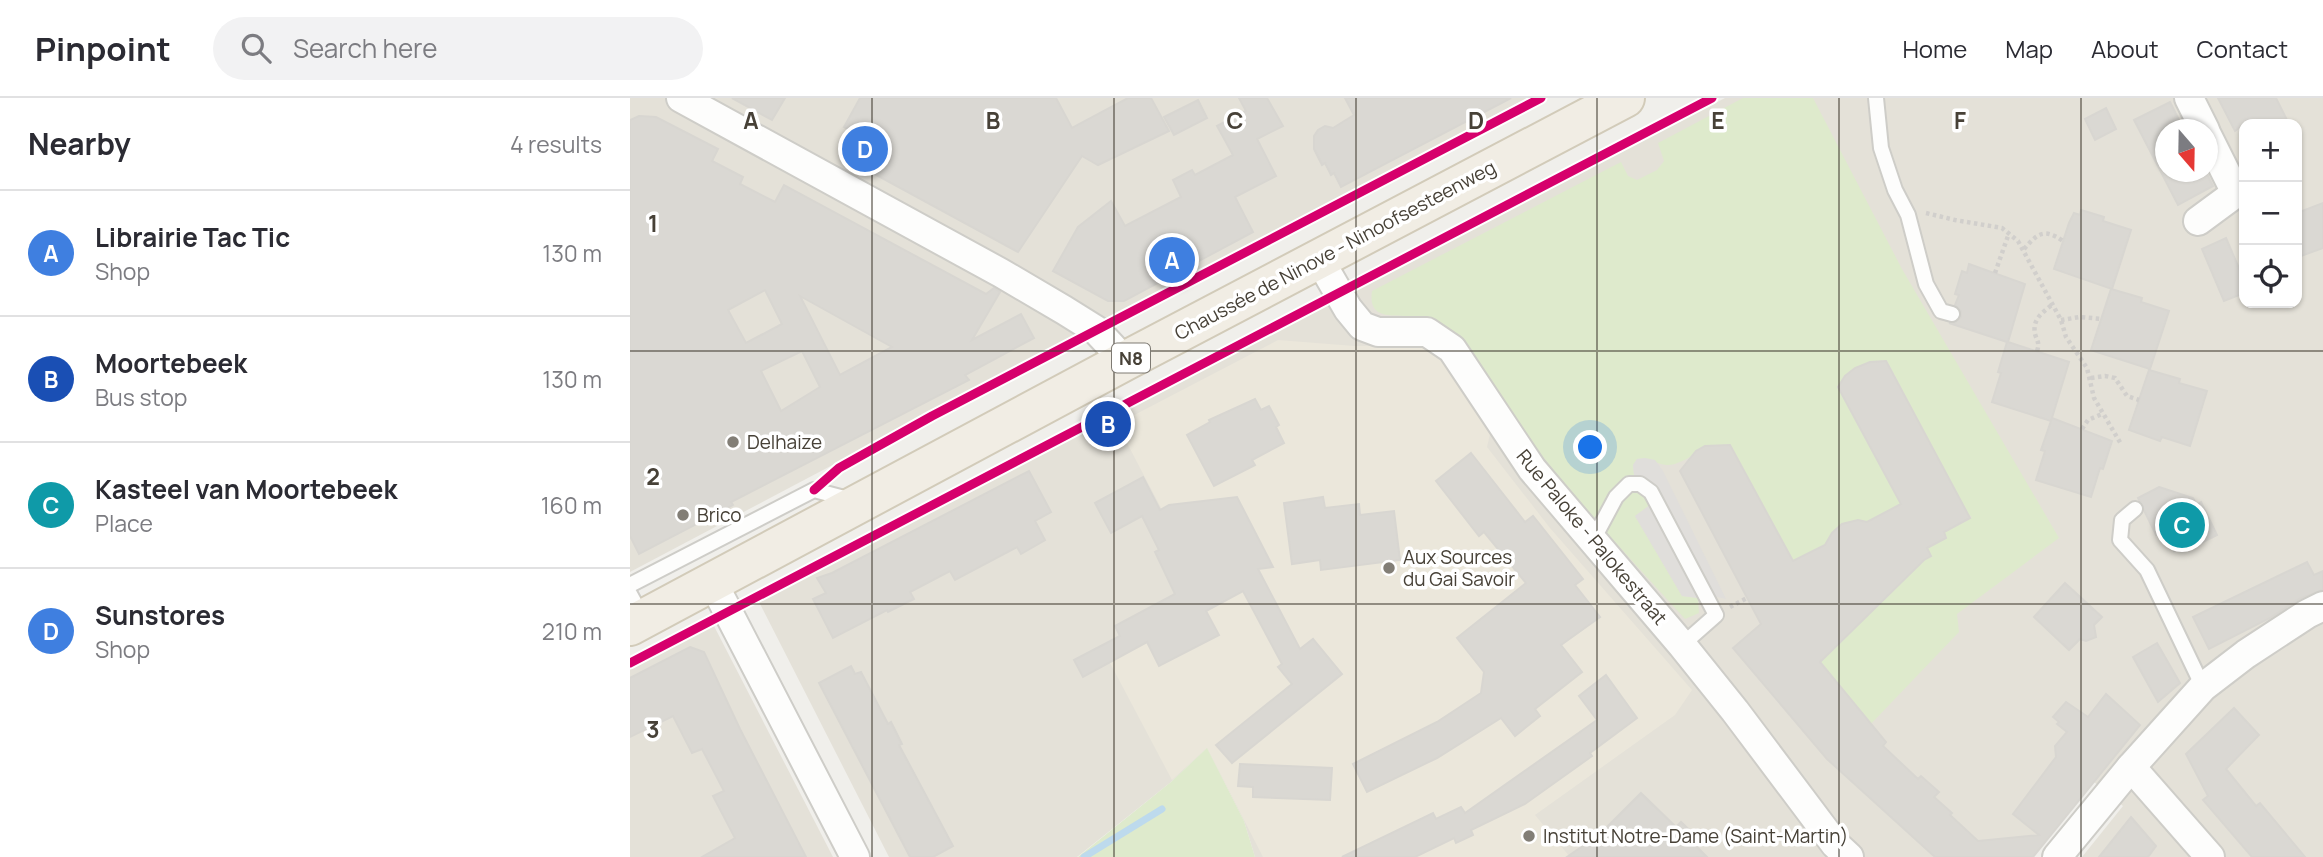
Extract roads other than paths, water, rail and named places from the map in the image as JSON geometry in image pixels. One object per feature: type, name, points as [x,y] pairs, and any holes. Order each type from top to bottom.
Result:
[{"type":"main road","name":"Chaussée de Ninove - Ninoofsesteenweg","points":[[713,583],[1125,361],[1625,98]]},
{"type":"main road","name":"N8","points":[[635,613],[713,583]]},
{"type":"street","points":[[681,98],[989,266],[1064,310],[1096,330],[1125,361]]},
{"type":"street","points":[[2189,98],[2199,119]]},
{"type":"street","points":[[2218,154],[2239,190]]},
{"type":"street","points":[[2198,221],[2239,193]]},
{"type":"street","name":"Rue Paloke - Palokestraat","points":[[1319,259],[1348,309],[1362,326],[1378,332],[1427,332],[1452,349],[1532,469],[1682,645],[1735,710],[1828,834],[1849,857]]},
{"type":"street","points":[[713,583],[855,857]]},
{"type":"street","points":[[2057,857],[2131,767],[2203,687],[2246,654],[2323,606]]},
{"type":"street","points":[[2131,767],[2210,857]]},
{"type":"lane","points":[[1876,98],[1881,148],[1895,190],[1908,215],[1926,284],[1941,311],[1952,314]]},
{"type":"lane","points":[[1593,540],[1616,497],[1629,484],[1640,484],[1651,492],[1716,615],[1682,645]]},
{"type":"lane","points":[[630,584],[814,490],[860,503]]},
{"type":"lane","points":[[2135,509],[2122,520],[2120,540],[2147,570],[2203,687]]},
{"type":"waterway","points":[[1084,857],[1162,809]]},
{"type":"place","name":"Sunstores","points":[[865,149]]},
{"type":"place","name":"Librairie Tac Tic","points":[[1172,260]]},
{"type":"place","name":"Moortebeek","points":[[1108,424]]},
{"type":"place","name":"Delhaize","points":[[733,442]]},
{"type":"place","name":"Brico","points":[[683,515]]},
{"type":"place","name":"Kasteel van Moortebeek","points":[[2182,525]]},
{"type":"place","name":"Aux Sources du Gai Savoir","points":[[1389,568]]},
{"type":"place","name":"Institut Notre-Dame (Saint-Martin)","points":[[1529,836]]}]
